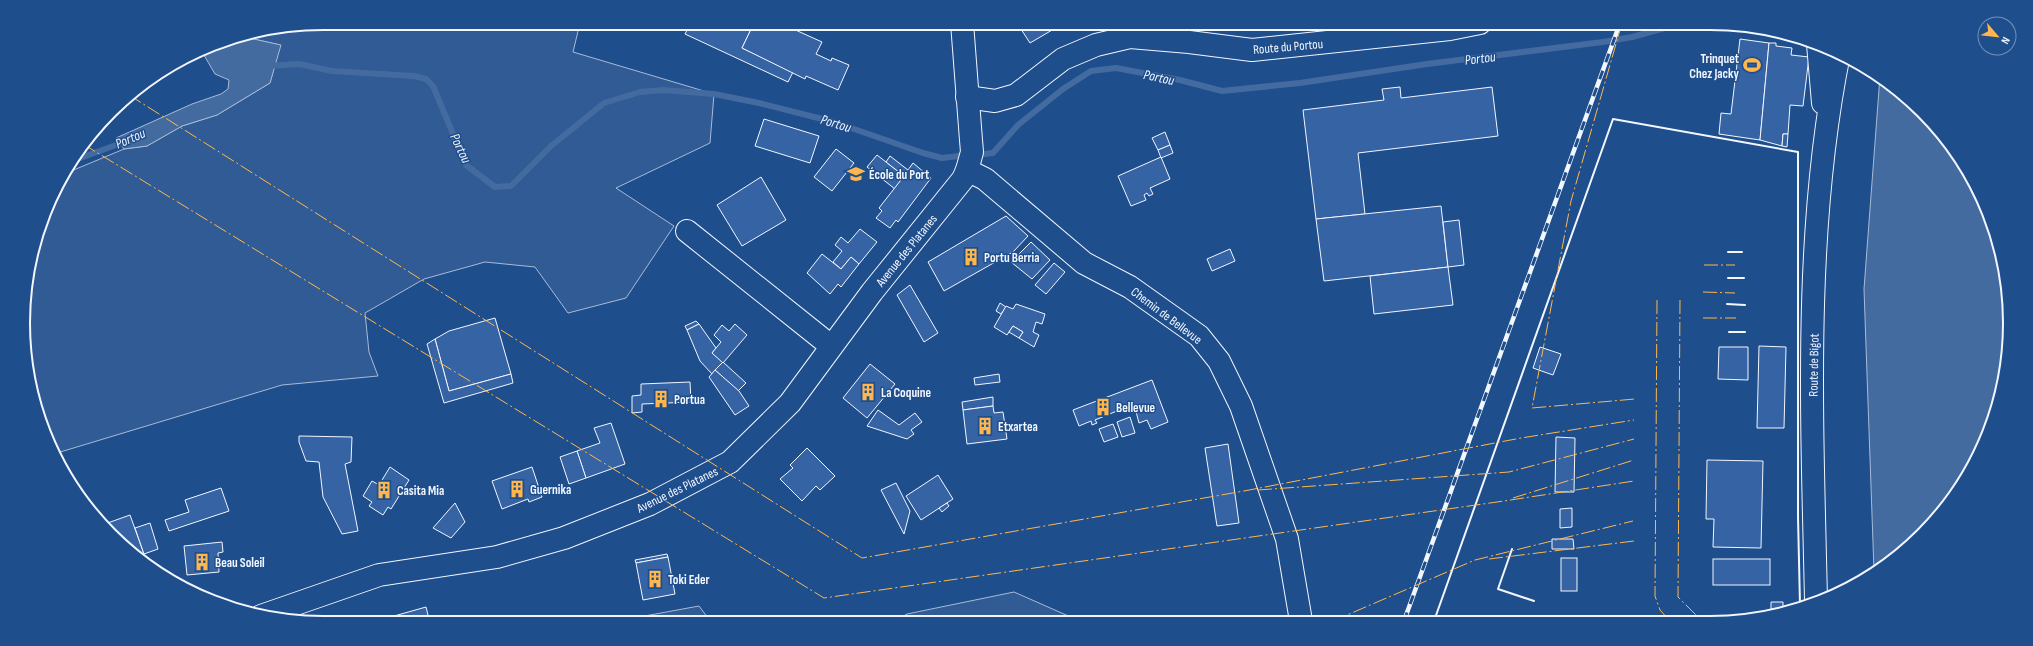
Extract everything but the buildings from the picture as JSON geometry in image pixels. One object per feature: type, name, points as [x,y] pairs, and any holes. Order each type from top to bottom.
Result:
[{"type":"street","points":[[962,30],[967,97],[972,140],[972,152],[968,170]]},
{"type":"street","name":"Route du Portou","points":[[967,97],[995,101],[1016,95],[1063,59],[1096,45],[1130,37],[1190,42],[1252,50],[1441,30]]},
{"type":"street","name":"Route de Bigot","points":[[1819,51],[1826,130]]},
{"type":"street","name":"Route de Bigot","points":[[1816,596],[1813,402],[1814,244],[1826,130],[1838,59]]},
{"type":"street","name":"Avenue des Platanes","points":[[274,611],[379,575],[497,558],[564,538],[650,504],[730,462],[790,403],[830,346],[905,249],[963,179],[968,170]]},
{"type":"street","name":"Chemin de Bellevue","points":[[968,170],[985,179],[1084,263],[1130,287],[1199,336],[1219,361],[1241,406],[1287,540],[1300,616]]},
{"type":"street","points":[[687,231],[830,346]]},
{"type":"shaded area","points":[[323,30],[578,30],[573,52],[714,94],[710,143],[616,188],[674,226],[626,298],[568,313],[535,267],[485,262],[424,279],[365,313],[369,352],[378,376],[282,385],[60,452],[52,435],[40,399],[33,361],[30,323],[33,285],[40,247],[52,211],[69,176],[72,170],[124,149],[147,146],[182,126],[217,115],[270,83],[280,45],[253,39],[285,33]]},
{"type":"shaded area","points":[[1014,592],[1068,616],[904,616],[907,614]]},
{"type":"shaded area","points":[[699,606],[706,616],[645,616]]},
{"type":"water","points":[[253,39],[281,45],[270,83],[217,115],[182,126],[147,146],[124,149],[116,138],[192,104],[221,94],[228,89],[229,80],[215,74],[204,55]]},
{"type":"water","points":[[1879,84],[1903,103],[1930,130],[1954,160],[1973,193],[1981,211],[1993,247],[2000,285],[2003,323],[2000,361],[1993,399],[1981,435],[1964,470],[1954,486],[1917,530],[1874,566],[1864,289]]},
{"type":"waterway","name":"Portou","points":[[976,155],[993,153],[1018,125],[1063,89],[1091,71],[1116,68],[1180,80],[1222,91],[1300,83],[1427,64],[1603,42],[1632,37],[1658,30]]},
{"type":"waterway","name":"Portou","points":[[267,66],[299,64],[332,71],[414,76],[426,79],[433,86],[466,165],[495,187],[511,186],[551,146],[604,103],[640,92],[663,90],[714,94],[759,103],[834,122],[923,153],[942,158],[967,155]]},
{"type":"waterway","name":"Portou","points":[[81,158],[127,141]]},
{"type":"railway","points":[[1406,616],[1617,30]]},
{"type":"wall","points":[[1436,616],[1613,119],[1798,152],[1798,517],[1800,601]]},
{"type":"wall","points":[[1728,252],[1742,252]]},
{"type":"wall","points":[[1728,278],[1744,278]]},
{"type":"wall","points":[[1727,304],[1745,305]]},
{"type":"wall","points":[[1729,332],[1745,332]]},
{"type":"wall","points":[[1512,549],[1498,589],[1534,601]]},
{"type":"power","points":[[1620,30],[1571,201],[1532,408],[1635,399]]},
{"type":"power","points":[[135,99],[862,558],[1244,491],[1521,438],[1634,420]]},
{"type":"power","points":[[89,148],[824,598],[1504,501],[1634,481]]},
{"type":"power","points":[[1704,265],[1735,265]]},
{"type":"power","points":[[1703,292],[1735,293]]},
{"type":"power","points":[[1657,300],[1655,596],[1660,610],[1665,616]]},
{"type":"power","points":[[1680,300],[1678,597],[1697,616]]},
{"type":"power","points":[[1703,318],[1736,318]]},
{"type":"power","points":[[1258,490],[1509,472],[1634,439]]},
{"type":"power","points":[[1513,498],[1634,460]]},
{"type":"power","points":[[1345,616],[1475,560],[1633,521]]},
{"type":"power","points":[[1489,559],[1634,541]]},
{"type":"place","name":"Trinquet Chez Jacky","points":[[1752,65]]},
{"type":"place","name":"École du Port","points":[[856,174]]},
{"type":"place","name":"Portu Berria","points":[[971,257]]},
{"type":"place","name":"La Coquine","points":[[868,392]]},
{"type":"place","name":"Portua","points":[[661,399]]},
{"type":"place","name":"Bellevue","points":[[1103,407]]},
{"type":"place","name":"Etxartea","points":[[985,426]]},
{"type":"place","name":"Guernika","points":[[517,489]]},
{"type":"place","name":"Casita Mia","points":[[384,490]]},
{"type":"place","name":"Beau Soleil","points":[[202,562]]},
{"type":"place","name":"Toki Eder","points":[[655,579]]}]
